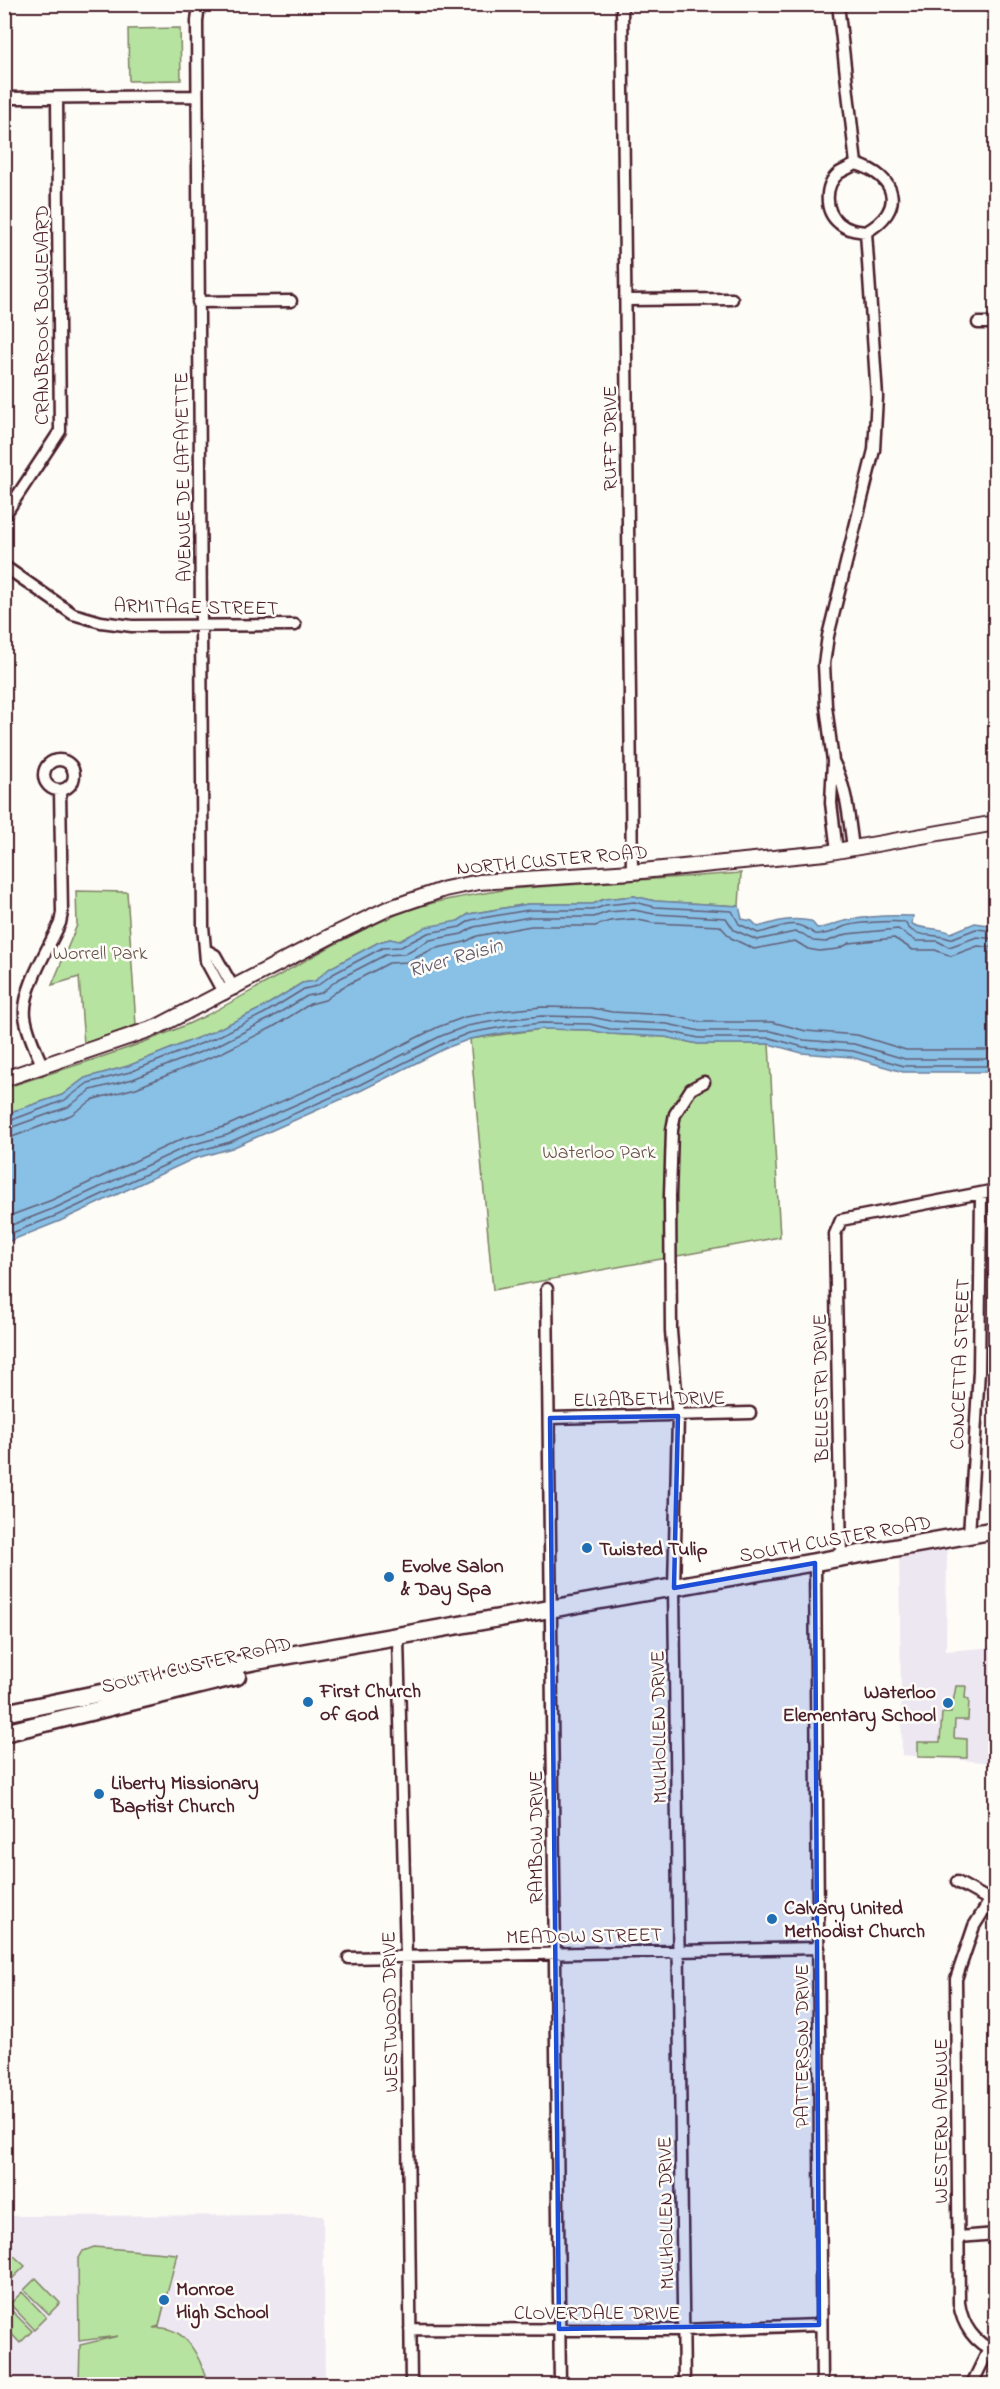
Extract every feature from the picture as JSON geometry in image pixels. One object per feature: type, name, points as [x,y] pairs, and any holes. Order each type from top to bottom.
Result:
[{"type":"main road","name":"SOUTH CUSTER ROAD","points":[[4,1713],[256,1661],[398,1638],[996,1530]]},
{"type":"main road","name":"SOUTH CUSTER ROAD","points":[[4,1733],[398,1638]]},
{"type":"street","name":"AVENUE DE LAFAYETTE","points":[[199,4],[197,96],[203,926],[206,950],[215,955],[229,991]]},
{"type":"street","name":"RUFF DRIVE","points":[[622,4],[632,872]]},
{"type":"street","points":[[838,4],[856,164]]},
{"type":"street","points":[[4,98],[197,96]]},
{"type":"street","name":"CRANBROOK BOULEVARD","points":[[4,516],[60,431],[57,98]]},
{"type":"street","points":[[856,164],[874,169],[886,180],[891,199],[890,211],[884,219],[866,232],[852,230],[839,223],[828,208],[827,196],[833,181],[839,174],[856,164]]},
{"type":"street","points":[[837,851],[831,803],[833,761],[826,706],[826,655],[874,450],[876,408],[866,232]]},
{"type":"street","points":[[626,300],[732,299]]},
{"type":"street","points":[[198,302],[291,301]]},
{"type":"street","points":[[978,323],[996,323]]},
{"type":"street","name":"ARMITAGE STREET","points":[[4,566],[56,603],[88,619],[132,626],[295,625]]},
{"type":"street","points":[[833,761],[840,774],[847,801],[853,848]]},
{"type":"street","points":[[42,1065],[27,1026],[25,1010],[30,990],[60,923],[62,913],[60,790]]},
{"type":"street","name":"NORTH CUSTER ROAD","points":[[4,1079],[157,1027],[387,909],[445,889],[479,882],[632,872],[837,851],[996,823]]},
{"type":"street","name":"MULHOLLEN DRIVE","points":[[684,2385],[674,1588],[678,1416],[671,1331],[672,1130],[680,1104],[691,1089],[704,1082]]},
{"type":"street","points":[[981,1195],[996,1191]]},
{"type":"street","name":"BELLESTRI DRIVE","points":[[842,1557],[835,1234],[841,1220],[981,1195]]},
{"type":"street","name":"CONCETTA STREET","points":[[969,1535],[979,1371],[981,1195]]},
{"type":"street","name":"RAMBOW DRIVE","points":[[547,1289],[550,1418],[553,1954],[560,2385]]},
{"type":"street","name":"ELIZABETH DRIVE","points":[[550,1418],[750,1413]]},
{"type":"street","name":"PATTERSON DRIVE","points":[[815,1563],[819,1948],[819,2325],[822,2385]]},
{"type":"street","name":"WESTWOOD DRIVE","points":[[398,1638],[406,1957],[411,2385]]},
{"type":"street","points":[[957,1882],[994,1898]]},
{"type":"street","name":"WESTERN AVENUE","points":[[992,2350],[975,2338],[962,2319],[959,2303],[957,1979],[974,1926],[994,1898]]},
{"type":"street","name":"MEADOW STREET","points":[[349,1958],[819,1948]]},
{"type":"street","points":[[958,2237],[996,2234]]},
{"type":"street","name":"CLOVERDALE DRIVE","points":[[410,2329],[684,2330],[819,2325]]},
{"type":"street","points":[[963,2385],[970,2385],[992,2350]]},
{"type":"highlighted area","points":[[678,1416],[674,1588],[815,1563],[819,2325],[559,2329],[550,1418]]},
{"type":"shaded area","name":"Waterloo Elementary School","points":[[947,1548],[946,1651],[995,1647],[995,1763],[902,1755],[899,1558]]},
{"type":"shaded area","name":"Monroe High School","points":[[323,2215],[325,2384],[5,2384],[4,2216]]},
{"type":"green space","points":[[180,28],[181,80],[129,81],[128,29]]},
{"type":"green space","points":[[741,873],[739,906],[655,901],[634,896],[604,899],[593,904],[528,904],[469,914],[458,921],[418,932],[399,941],[390,939],[379,942],[330,968],[315,981],[302,983],[262,1008],[212,1032],[128,1066],[85,1078],[62,1095],[14,1111],[5,1119],[5,1088],[106,1055],[181,1027],[349,937],[411,909],[509,889]]},
{"type":"green space","name":"Worrell Park","points":[[76,891],[127,892],[136,1025],[84,1044],[79,977],[52,985],[77,925]]},
{"type":"green space","name":"Waterloo Park","points":[[543,1029],[590,1030],[609,1034],[665,1037],[698,1044],[769,1044],[780,1237],[493,1290],[470,1039]]},
{"type":"green space","points":[[956,1686],[966,1686],[965,1698],[969,1699],[968,1720],[955,1720],[954,1738],[967,1739],[967,1758],[918,1757],[918,1742],[940,1742],[942,1713],[951,1713]]},
{"type":"green space","points":[[4,2247],[25,2266],[13,2278],[5,2270]]},
{"type":"green space","points":[[94,2247],[177,2254],[159,2326],[153,2328],[174,2331],[190,2344],[201,2363],[208,2384],[79,2384],[80,2345],[118,2336],[79,2341],[78,2260],[83,2251]]},
{"type":"green space","points":[[36,2278],[60,2303],[49,2314],[24,2290]]},
{"type":"green space","points":[[22,2292],[46,2317],[34,2329],[10,2304]]},
{"type":"green space","points":[[8,2307],[32,2331],[20,2343],[5,2327],[5,2311]]},
{"type":"water","name":"River Raisin","points":[[634,896],[655,901],[739,906],[742,919],[752,921],[758,927],[778,921],[797,919],[811,921],[817,928],[821,928],[853,919],[896,916],[913,916],[912,924],[951,933],[975,923],[995,926],[995,1072],[903,1072],[851,1057],[802,1053],[769,1044],[698,1044],[665,1037],[609,1034],[590,1030],[543,1029],[504,1033],[470,1039],[446,1048],[362,1090],[232,1148],[193,1159],[60,1221],[5,1243],[5,1119],[14,1111],[62,1095],[85,1078],[128,1066],[212,1032],[262,1008],[302,983],[315,981],[330,968],[379,942],[390,939],[399,941],[426,927],[458,921],[469,914],[528,904],[593,904],[604,899]]},
{"type":"place","name":"Twisted Tulip","points":[[587,1548]]},
{"type":"place","name":"Evolve Salon & Day Spa","points":[[389,1577]]},
{"type":"place","name":"First Church of God","points":[[308,1702]]},
{"type":"place","name":"Waterloo Elementary School","points":[[948,1703]]},
{"type":"place","name":"Liberty Missionary Baptist Church","points":[[99,1794]]},
{"type":"place","name":"Calvary United Methodist Church","points":[[772,1919]]},
{"type":"place","name":"Monroe High School","points":[[164,2300]]}]
